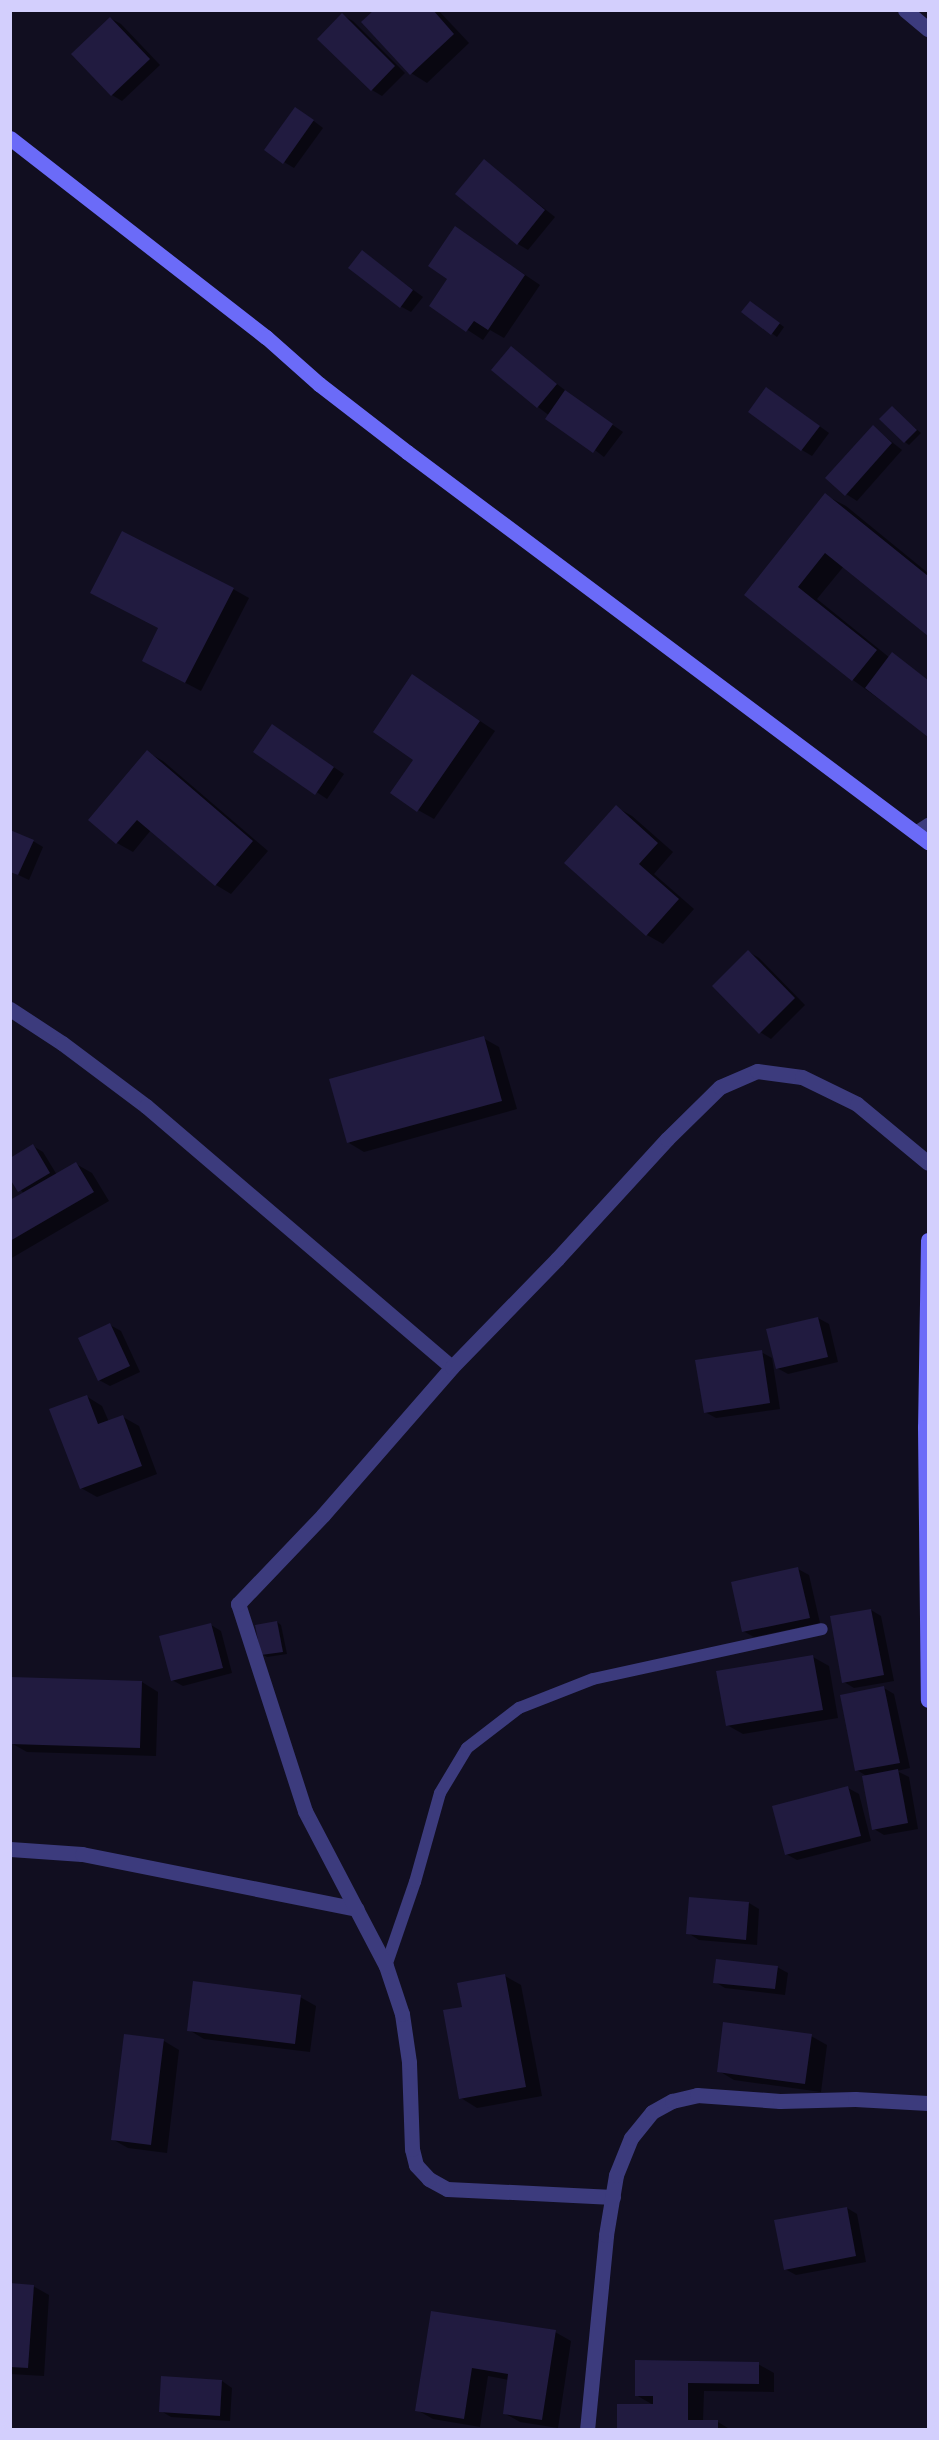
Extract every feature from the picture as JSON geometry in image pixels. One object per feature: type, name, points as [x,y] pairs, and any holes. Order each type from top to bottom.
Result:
[{"type":"street","points":[[904,10],[928,29]]},
{"type":"street","points":[[10,138],[266,337],[319,384],[407,452],[928,842]]},
{"type":"street","points":[[10,1009],[62,1043],[146,1106],[452,1367]]},
{"type":"street","points":[[613,2197],[447,2189],[429,2179],[416,2165],[411,2149],[409,2062],[402,2014],[386,1965],[305,1811],[238,1604],[323,1515],[452,1367],[557,1259],[667,1139],[720,1088],[757,1071],[802,1077],[857,1104],[928,1163]]},
{"type":"street","points":[[928,1240],[928,1700]]},
{"type":"street","points":[[10,1849],[82,1854],[357,1909]]},
{"type":"street","points":[[587,2430],[606,2235],[616,2175],[631,2138],[652,2112],[672,2101],[697,2095],[780,2101],[855,2099],[928,2103]]},
{"type":"lane","points":[[914,833],[928,824]]},
{"type":"lane","points":[[386,1965],[416,1882],[441,1793],[466,1748],[519,1708],[593,1679],[822,1629]]},
{"type":"building","points":[[374,10],[433,10],[454,34],[410,75],[361,22]]},
{"type":"building","points":[[342,13],[395,66],[371,91],[317,39]]},
{"type":"building","points":[[110,17],[150,59],[111,96],[71,54]]},
{"type":"building","points":[[295,107],[314,120],[283,164],[264,150]]},
{"type":"building","points":[[484,159],[545,210],[517,245],[455,194]]},
{"type":"building","points":[[455,226],[525,275],[488,330],[474,321],[466,332],[429,306],[447,279],[428,266]]},
{"type":"building","points":[[362,250],[413,290],[400,308],[348,268]]},
{"type":"building","points":[[750,301],[780,323],[771,335],[741,312]]},
{"type":"building","points":[[511,346],[557,384],[537,408],[491,370]]},
{"type":"building","points":[[766,387],[820,426],[801,451],[748,412]]},
{"type":"building","points":[[565,390],[613,424],[593,453],[545,419]]},
{"type":"building","points":[[892,406],[917,430],[904,443],[879,419]]},
{"type":"building","points":[[873,425],[892,443],[845,496],[825,478]]},
{"type":"building","points":[[825,493],[928,576],[928,636],[825,553],[798,587],[877,650],[852,681],[744,595]]},
{"type":"building","points":[[122,531],[234,588],[185,683],[142,661],[158,628],[90,593]]},
{"type":"building","points":[[892,652],[928,680],[928,737],[865,688]]},
{"type":"building","points":[[412,674],[480,721],[417,812],[390,793],[413,760],[373,732]]},
{"type":"building","points":[[272,724],[334,767],[315,795],[253,752]]},
{"type":"building","points":[[147,750],[253,841],[215,886],[137,820],[116,844],[88,820]]},
{"type":"building","points":[[616,805],[658,843],[639,864],[679,899],[646,936],[564,863]]},
{"type":"building","points":[[10,830],[34,840],[18,875],[10,872]]},
{"type":"building","points":[[748,950],[795,998],[759,1034],[712,986]]},
{"type":"building","points":[[484,1036],[502,1101],[347,1143],[329,1079]]},
{"type":"building","points":[[33,1144],[50,1173],[18,1192],[10,1179],[10,1158]]},
{"type":"building","points":[[76,1162],[94,1192],[10,1241],[10,1200]]},
{"type":"building","points":[[818,1317],[828,1357],[776,1369],[766,1329]]},
{"type":"building","points":[[110,1323],[130,1366],[98,1381],[78,1338]]},
{"type":"building","points":[[762,1350],[770,1403],[704,1413],[695,1360]]},
{"type":"building","points":[[87,1395],[98,1424],[123,1415],[142,1466],[80,1489],[49,1409]]},
{"type":"building","points":[[798,1567],[810,1618],[742,1632],[731,1582]]},
{"type":"building","points":[[871,1609],[884,1675],[842,1683],[830,1616]]},
{"type":"building","points":[[277,1621],[283,1652],[261,1655],[255,1625]]},
{"type":"building","points":[[211,1623],[223,1668],[171,1681],[159,1636]]},
{"type":"building","points":[[813,1655],[823,1710],[726,1726],[716,1671]]},
{"type":"building","points":[[11,1677],[142,1681],[140,1748],[10,1744]]},
{"type":"building","points":[[884,1686],[900,1763],[855,1771],[840,1695]]},
{"type":"building","points":[[898,1769],[908,1823],[872,1830],[862,1776]]},
{"type":"building","points":[[848,1786],[861,1836],[785,1855],[772,1806]]},
{"type":"building","points":[[689,1897],[749,1902],[746,1940],[686,1934]]},
{"type":"building","points":[[716,1959],[778,1966],[775,1989],[713,1983]]},
{"type":"building","points":[[505,1974],[526,2087],[459,2099],[443,2010],[462,2007],[457,1983]]},
{"type":"building","points":[[193,1981],[301,1995],[295,2044],[187,2031]]},
{"type":"building","points":[[723,2022],[812,2034],[805,2084],[717,2072]]},
{"type":"building","points":[[124,2034],[164,2039],[151,2145],[111,2140]]},
{"type":"building","points":[[847,2207],[856,2256],[784,2270],[774,2220]]},
{"type":"building","points":[[10,2283],[34,2285],[28,2368],[10,2367]]},
{"type":"building","points":[[431,2311],[556,2330],[542,2420],[503,2414],[508,2374],[472,2368],[464,2419],[415,2411]]},
{"type":"building","points":[[635,2360],[759,2362],[759,2384],[688,2383],[688,2420],[718,2420],[718,2430],[617,2430],[617,2404],[653,2404],[653,2396],[635,2396]]},
{"type":"building","points":[[161,2376],[222,2380],[220,2416],[159,2412]]}]
